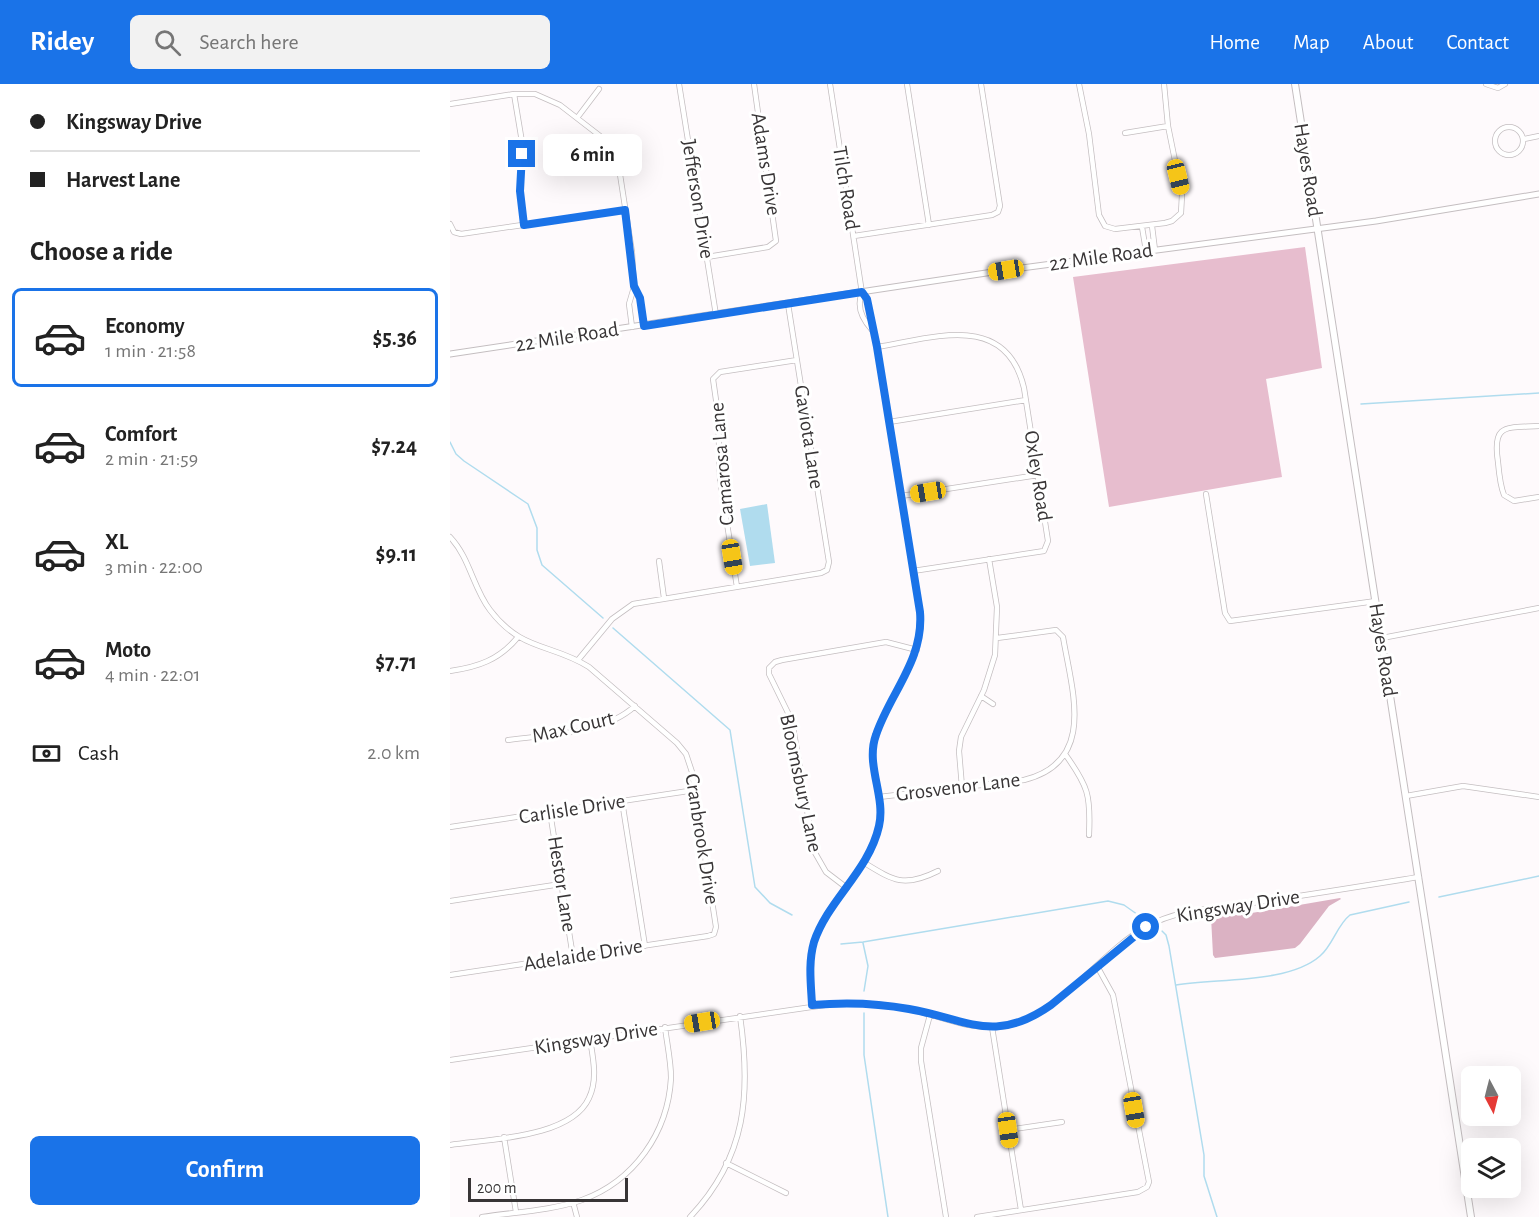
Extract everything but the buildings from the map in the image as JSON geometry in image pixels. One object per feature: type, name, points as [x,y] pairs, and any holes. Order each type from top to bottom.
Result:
[{"type":"main road","name":"Hayes Road","points":[[1295,84],[1471,1217]]},
{"type":"street","name":"Jefferson Drive","points":[[680,84],[716,315]]},
{"type":"street","name":"Adams Drive","points":[[707,257],[768,247],[775,243],[777,235],[754,84]]},
{"type":"street","name":"Tilch Road","points":[[812,1005],[809,966],[815,940],[821,925],[873,847],[880,824],[873,753],[875,738],[917,650],[920,619],[877,347],[867,299],[862,292],[830,84]]},
{"type":"street","points":[[907,84],[929,225]]},
{"type":"street","points":[[854,236],[992,215],[998,212],[1000,206],[981,84]]},
{"type":"street","points":[[1079,84],[1089,134],[1098,208],[1105,226],[1115,229],[1152,226],[1172,221],[1181,213],[1182,195],[1168,126],[1164,84]]},
{"type":"street","points":[[1486,84],[1498,88],[1505,84]]},
{"type":"street","points":[[577,118],[599,89]]},
{"type":"street","points":[[514,94],[522,142],[520,191],[524,225]]},
{"type":"street","points":[[450,104],[514,94],[546,97],[600,135],[614,153],[619,168],[634,286],[640,298],[644,326]]},
{"type":"street","points":[[1125,133],[1168,126]]},
{"type":"street","points":[[1505,128],[1516,130],[1524,139],[1519,150],[1510,155],[1499,151],[1495,145],[1497,133],[1505,128]]},
{"type":"street","points":[[1524,139],[1539,136]]},
{"type":"street","name":"22 Mile Road","points":[[450,354],[1146,251],[1419,215],[1539,194]]},
{"type":"street","points":[[450,224],[454,232],[461,234],[625,210]]},
{"type":"street","points":[[1152,226],[1155,250]]},
{"type":"street","points":[[1143,227],[1146,251]]},
{"type":"street","points":[[632,327],[629,304],[634,286]]},
{"type":"street","name":"Gaviota Lane","points":[[736,586],[821,573],[827,570],[829,562],[788,304]]},
{"type":"street","name":"Oxley Road","points":[[877,347],[958,334],[983,337],[997,344],[1014,362],[1021,375],[1048,541],[1044,551],[989,559]]},
{"type":"street","name":"Camarosa Lane","points":[[736,586],[720,479],[715,376],[720,372],[797,360]]},
{"type":"street","points":[[889,422],[1026,400]]},
{"type":"street","points":[[1539,426],[1503,430],[1497,436],[1495,445],[1504,495],[1514,501],[1539,497]]},
{"type":"street","points":[[901,496],[1038,475]]},
{"type":"street","points":[[1206,494],[1225,613],[1230,621],[1376,601]]},
{"type":"street","name":"Cranbrook Drive","points":[[450,537],[463,554],[486,605],[518,637],[531,645],[578,660],[595,671],[682,749],[691,766],[716,925],[715,932]]},
{"type":"street","points":[[913,571],[989,559],[997,607],[997,638],[993,663],[981,696],[961,737],[959,751],[962,787]]},
{"type":"street","points":[[659,561],[664,598]]},
{"type":"street","points":[[578,660],[593,640],[622,610],[640,602],[736,586]]},
{"type":"street","points":[[1382,638],[1539,608]]},
{"type":"street","points":[[997,638],[1047,630],[1060,632],[1063,638],[1076,714],[1072,739],[1065,754],[1082,777],[1086,789],[1090,803],[1089,835]]},
{"type":"street","points":[[450,671],[474,667],[490,661],[506,651],[518,637]]},
{"type":"street","name":"Bloomsbury Lane","points":[[847,888],[829,876],[814,851],[792,721],[769,674],[769,668],[775,662],[782,660],[886,642],[917,650]]},
{"type":"street","points":[[981,696],[993,704]]},
{"type":"street","name":"Max Court","points":[[508,740],[601,725],[622,716],[635,706]]},
{"type":"street","name":"Grosvenor Lane","points":[[879,797],[1030,778],[1047,771],[1065,754]]},
{"type":"street","points":[[1406,796],[1463,786],[1539,797]]},
{"type":"street","name":"Carlisle Drive","points":[[450,826],[695,790]]},
{"type":"street","points":[[622,801],[645,946]]},
{"type":"street","name":"Hestor Lane","points":[[550,812],[573,957]]},
{"type":"street","points":[[863,862],[900,881],[914,881],[938,871]]},
{"type":"street","name":"Kingsway Drive","points":[[450,1060],[812,1005],[869,1004],[912,1010],[974,1026],[992,1027],[1020,1022],[1042,1011],[1146,927],[1185,911],[1228,907],[1419,877]]},
{"type":"street","points":[[450,901],[561,884]]},
{"type":"street","name":"Adelaide Drive","points":[[450,975],[708,936],[715,932]]},
{"type":"street","points":[[977,1217],[1138,1192],[1148,1187],[1149,1182],[1113,995],[1097,966]]},
{"type":"street","points":[[930,1015],[921,1048],[921,1061],[946,1217]]},
{"type":"street","points":[[690,1217],[703,1202],[726,1163],[739,1128],[746,1084],[740,1016]]},
{"type":"street","points":[[482,1217],[573,1202],[602,1190],[625,1174],[653,1141],[662,1122],[669,1093],[670,1065],[665,1027]]},
{"type":"street","points":[[992,1027],[1021,1210]]},
{"type":"street","points":[[450,1145],[548,1130],[572,1118],[589,1098],[593,1083],[594,1068],[590,1039]]},
{"type":"street","points":[[1008,1130],[1062,1122]]},
{"type":"street","points":[[504,1137],[516,1212]]},
{"type":"street","points":[[726,1163],[786,1193]]},
{"type":"street","points":[[573,1202],[576,1217]]},
{"type":"shaded area","points":[[1305,247],[1322,368],[1266,379],[1282,477],[1109,507],[1073,277]]},
{"type":"shaded area","points":[[1340,898],[1329,906],[1295,948],[1215,958],[1213,955],[1211,917],[1246,914]]},
{"type":"water","points":[[767,504],[775,563],[750,566],[740,509]]},
{"type":"waterway","points":[[1361,404],[1539,393]]},
{"type":"waterway","points":[[450,442],[456,454],[464,461],[528,504],[537,528],[537,550],[542,565],[603,618]]},
{"type":"waterway","points":[[613,628],[730,730],[755,887],[770,903],[792,915]]},
{"type":"waterway","points":[[1439,897],[1539,876]]},
{"type":"waterway","points":[[841,944],[1108,901],[1124,905],[1141,917]]},
{"type":"waterway","points":[[1176,985],[1271,976],[1290,971],[1320,956],[1350,915],[1409,902]]},
{"type":"waterway","points":[[1162,931],[1166,935],[1169,946],[1204,1155],[1204,1176],[1217,1217]]},
{"type":"waterway","points":[[863,943],[868,966],[864,991]]},
{"type":"waterway","points":[[864,1013],[864,1055],[888,1217]]},
{"type":"route","points":[[522,154],[520,199],[524,225],[625,210],[632,252],[634,286],[640,298],[644,326],[862,292],[867,299],[877,347],[920,612],[920,633],[913,662],[875,738],[873,753],[880,824],[873,847],[821,925],[811,953],[809,966],[812,1005],[869,1004],[912,1010],[974,1026],[992,1027],[1013,1024],[1035,1016],[1051,1005],[1146,927]]}]
